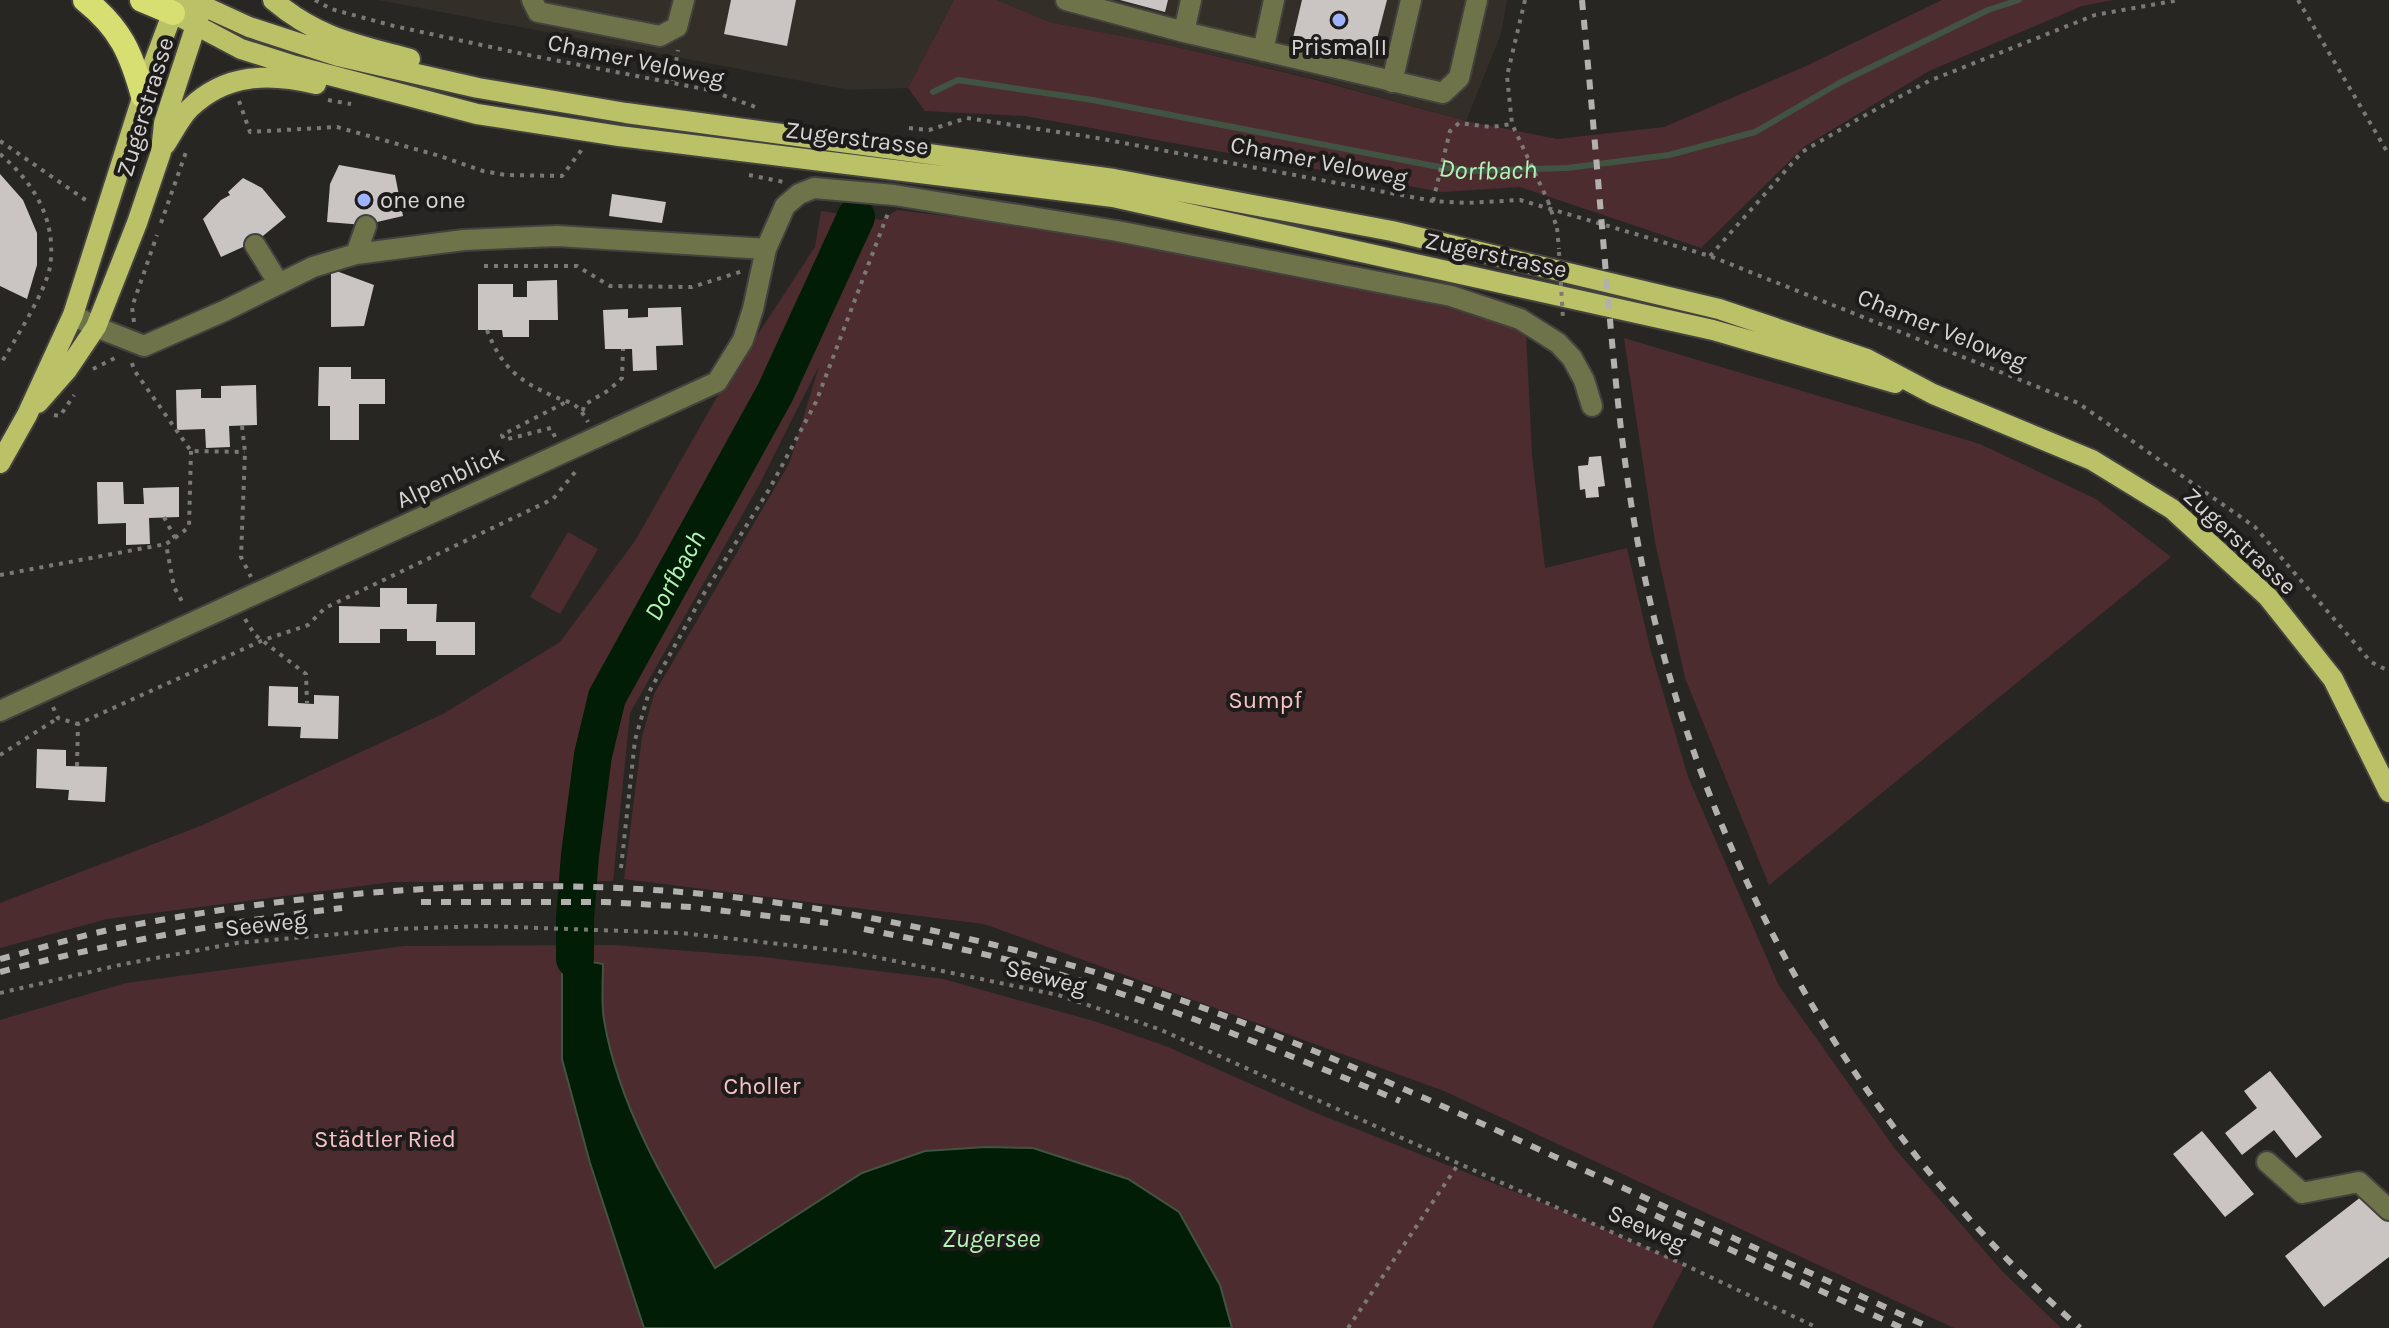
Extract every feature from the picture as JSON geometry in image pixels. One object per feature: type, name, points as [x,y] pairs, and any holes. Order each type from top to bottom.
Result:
[{"type":"highway","points":[[85,0],[114,27],[129,49],[143,96]]},
{"type":"highway","points":[[142,0],[190,8]]},
{"type":"main road","points":[[273,0],[290,15],[327,36],[420,62],[597,96],[626,113]]},
{"type":"main road","name":"Zugerstrasse","points":[[0,463],[27,415],[73,315],[143,96],[190,8]]},
{"type":"main road","name":"Zugerstrasse","points":[[190,8],[338,56],[478,88],[626,113],[1114,179],[1392,231],[1719,309],[1867,359],[1933,394],[2092,460],[2172,509],[2268,597],[2333,679],[2389,792]]},
{"type":"main road","name":"Zugerstrasse","points":[[190,8],[241,49],[477,114],[619,136],[1113,197],[1713,330],[1933,394]]},
{"type":"main road","name":"Zugerstrasse","points":[[27,415],[67,370],[96,327],[161,152],[164,123],[190,8]]},
{"type":"main road","points":[[161,152],[188,110],[214,88],[257,78],[295,80],[414,107],[477,114]]},
{"type":"street","points":[[532,0],[538,12],[660,36],[677,27],[684,0]]},
{"type":"street","points":[[1066,0],[1184,32],[1443,93],[1459,78],[1477,0]]},
{"type":"street","points":[[1184,32],[1191,0]]},
{"type":"street","points":[[1263,51],[1274,0]]},
{"type":"street","points":[[1392,82],[1411,0]]},
{"type":"street","name":"Zugerstrasse","points":[[814,188],[894,195],[1117,231],[1451,296],[1520,319],[1558,343],[1572,358],[1584,380],[1592,406]]},
{"type":"street","name":"Alpenblick","points":[[0,711],[571,461],[650,408],[717,382],[743,340],[765,257],[785,206],[799,194],[814,188]]},
{"type":"street","points":[[356,254],[366,226]]},
{"type":"street","points":[[73,315],[144,346],[313,267],[356,254],[464,240],[557,236],[765,257]]},
{"type":"street","points":[[255,245],[279,284]]},
{"type":"street","points":[[2267,1162],[2302,1193],[2359,1182],[2389,1210]]},
{"type":"path","name":"Chamer Veloweg","points":[[315,0],[331,9],[394,26],[709,90],[760,109]]},
{"type":"path","points":[[1525,0],[1507,76],[1512,124],[1548,201],[1557,228],[1563,319]]},
{"type":"path","points":[[1710,256],[1802,152],[1860,118],[1929,81],[2095,15],[2179,0]]},
{"type":"path","points":[[2298,0],[2389,155]]},
{"type":"path","points":[[660,36],[679,46],[673,82]]},
{"type":"path","points":[[228,102],[237,98],[250,132],[337,127],[483,171],[506,175],[562,176],[584,147]]},
{"type":"path","name":"Chamer Veloweg","points":[[899,128],[929,130],[967,118],[1097,138],[1433,201],[1520,200],[1710,256],[2078,403],[2255,527],[2371,662],[2389,671]]},
{"type":"path","points":[[1433,201],[1450,131],[1459,123],[1491,127],[1512,124]]},
{"type":"path","points":[[0,141],[90,202],[93,209]]},
{"type":"path","points":[[85,380],[92,369],[107,359],[120,356],[135,329],[132,307],[189,145]]},
{"type":"path","points":[[0,154],[16,168],[41,200],[50,245],[50,268],[24,324],[0,365]]},
{"type":"path","points":[[621,868],[635,740],[649,692],[703,595],[770,488],[816,402],[894,195]]},
{"type":"path","points":[[484,266],[577,266],[610,286],[692,287],[765,257]]},
{"type":"path","points":[[487,330],[497,355],[511,371],[538,388],[577,405],[583,414],[584,405],[622,378],[623,349]]},
{"type":"path","points":[[0,575],[166,544],[189,527],[191,451],[134,370],[127,341]]},
{"type":"path","points":[[60,416],[77,392]]},
{"type":"path","points":[[0,755],[58,718],[78,724],[261,641],[308,625],[325,608],[553,499],[571,461],[551,428],[504,440],[502,435],[568,401]]},
{"type":"path","points":[[241,557],[245,452],[242,426]]},
{"type":"path","points":[[191,451],[245,452]]},
{"type":"path","points":[[164,517],[175,538]]},
{"type":"path","points":[[166,544],[174,587]]},
{"type":"path","points":[[255,635],[306,674],[307,703]]},
{"type":"path","points":[[77,766],[78,724]]},
{"type":"path","name":"Seeweg","points":[[0,993],[124,964],[237,943],[396,929],[484,926],[681,933],[851,952],[1058,995],[1159,1029],[1818,1328]]},
{"type":"path","points":[[1348,1328],[1459,1163]]},
{"type":"shaded area","points":[[378,0],[954,0],[908,88],[849,90]]},
{"type":"shaded area","points":[[997,0],[1507,0],[1501,34],[1466,121],[1316,79],[1049,22]]},
{"type":"green space","points":[[954,0],[997,0],[1049,22],[1168,45],[1316,80],[1466,121],[1557,139],[1664,127],[1806,66],[1942,0],[2113,0],[2082,6],[1929,71],[1805,146],[1701,248],[1520,187],[1442,192],[1025,116],[925,111],[908,88]]},
{"type":"green space","name":"Sumpf","points":[[897,210],[1076,232],[1421,299],[1526,333],[1532,455],[1545,568],[1627,548],[1650,648],[1688,777],[1779,986],[1895,1149],[2002,1271],[2061,1328],[1954,1328],[1444,1091],[984,924],[624,879],[642,737],[654,694],[790,462],[819,366],[758,487],[630,713],[613,881],[392,882],[107,919],[0,948],[0,903],[203,825],[443,714],[560,642],[635,541],[717,397],[815,247],[821,211],[881,220]]},
{"type":"green space","points":[[1624,338],[1980,444],[2096,499],[2171,557],[1769,885],[1685,678],[1655,542]]},
{"type":"green space","points":[[568,532],[598,549],[560,614],[530,597]]},
{"type":"green space","points":[[614,945],[763,957],[943,979],[1097,1022],[1168,1047],[1316,1113],[1566,1212],[1685,1265],[1652,1328],[1232,1328],[1220,1285],[1033,1148],[986,1147],[925,1151],[862,1173],[715,1269],[648,1149],[621,1086],[604,1020],[603,964],[590,1163],[644,1328],[0,1328],[0,1020],[126,983],[404,946]]},
{"type":"water","name":"Zugersee","points":[[575,959],[603,964],[604,1020],[621,1086],[648,1149],[715,1268],[862,1173],[925,1151],[1033,1148],[1128,1179],[1179,1212],[1220,1285],[1232,1328],[644,1328],[590,1163],[562,1059],[562,964]]},
{"type":"building","points":[[731,0],[796,0],[787,46],[724,34]]},
{"type":"building","points":[[1120,0],[1168,0],[1165,12]]},
{"type":"building","name":"Prisma II","points":[[1302,0],[1387,0],[1372,58],[1293,38]]},
{"type":"building","name":"one one","points":[[339,165],[395,175],[403,216],[364,225],[327,222],[330,184]]},
{"type":"building","points":[[0,174],[23,200],[37,233],[37,265],[27,299],[0,286]]},
{"type":"building","points":[[243,178],[262,188],[286,217],[258,240],[221,257],[203,219],[230,195],[228,192]]},
{"type":"building","points":[[612,194],[666,202],[662,223],[609,216]]},
{"type":"building","points":[[331,269],[374,285],[364,326],[331,327]]},
{"type":"building","points":[[557,280],[558,320],[529,320],[529,337],[503,337],[502,330],[478,330],[478,284],[513,284],[513,297],[527,297],[527,281]]},
{"type":"building","points":[[681,307],[683,345],[656,346],[657,370],[633,371],[632,349],[605,349],[603,310],[628,309],[628,318],[648,317],[648,308]]},
{"type":"building","points":[[319,367],[351,367],[351,379],[385,379],[385,404],[359,404],[359,440],[330,440],[330,406],[318,406]]},
{"type":"building","points":[[256,385],[257,425],[229,426],[230,447],[206,448],[205,429],[177,430],[176,390],[201,389],[201,398],[221,398],[221,386]]},
{"type":"building","points":[[1601,456],[1605,486],[1598,487],[1599,497],[1586,498],[1585,489],[1580,490],[1578,466],[1588,465],[1589,457]]},
{"type":"building","points":[[97,482],[123,482],[124,504],[144,504],[143,488],[179,487],[179,517],[149,518],[150,544],[126,545],[126,523],[98,524]]},
{"type":"building","points":[[380,588],[407,588],[407,604],[437,604],[436,622],[475,622],[475,655],[436,655],[436,641],[407,641],[407,629],[380,629],[380,643],[339,643],[339,606],[380,607]]},
{"type":"building","points":[[269,686],[298,687],[298,703],[314,704],[314,695],[339,696],[338,739],[300,738],[301,727],[268,726]]},
{"type":"building","points":[[37,749],[66,750],[66,766],[107,767],[105,802],[68,800],[69,790],[36,788]]},
{"type":"building","points":[[2270,1071],[2322,1137],[2296,1158],[2274,1130],[2242,1155],[2225,1133],[2257,1108],[2244,1091]]},
{"type":"building","points":[[2202,1131],[2254,1194],[2225,1217],[2173,1154]]},
{"type":"building","points":[[2366,1193],[2389,1222],[2389,1257],[2324,1307],[2285,1256]]},
{"type":"waterway","name":"Dorfbach","points":[[933,92],[958,80],[1093,100],[1434,166],[1471,171],[1567,168],[1669,155],[1755,132],[1841,82],[1988,10],[2019,0]]},
{"type":"waterway","name":"Dorfbach","points":[[575,959],[580,855],[593,755],[607,697],[775,393],[856,217]]},
{"type":"railway","points":[[1582,0],[1614,363],[1633,516],[1648,592],[1676,697],[1711,799],[1755,899],[1806,994],[1864,1086],[1929,1172],[2001,1253],[2080,1328]]},
{"type":"railway","points":[[0,959],[103,931],[189,915],[404,890],[549,886],[621,888],[784,904],[874,919],[964,938],[1112,977],[1287,1040],[1459,1114],[1931,1328]]},
{"type":"railway","points":[[421,902],[605,902],[691,907],[828,923]]},
{"type":"railway","points":[[0,972],[170,934],[342,908]]},
{"type":"railway","points":[[864,929],[1008,960],[1143,1001],[1400,1101]]},
{"type":"railway","points":[[1637,1207],[1902,1328]]},
{"type":"place","name":"Prisma II","points":[[1339,20]]},
{"type":"place","name":"one one","points":[[364,200]]},
{"type":"park label","name":"Choller","points":[[762,1086]]},
{"type":"park label","name":"Städtler Ried","points":[[385,1139]]}]
